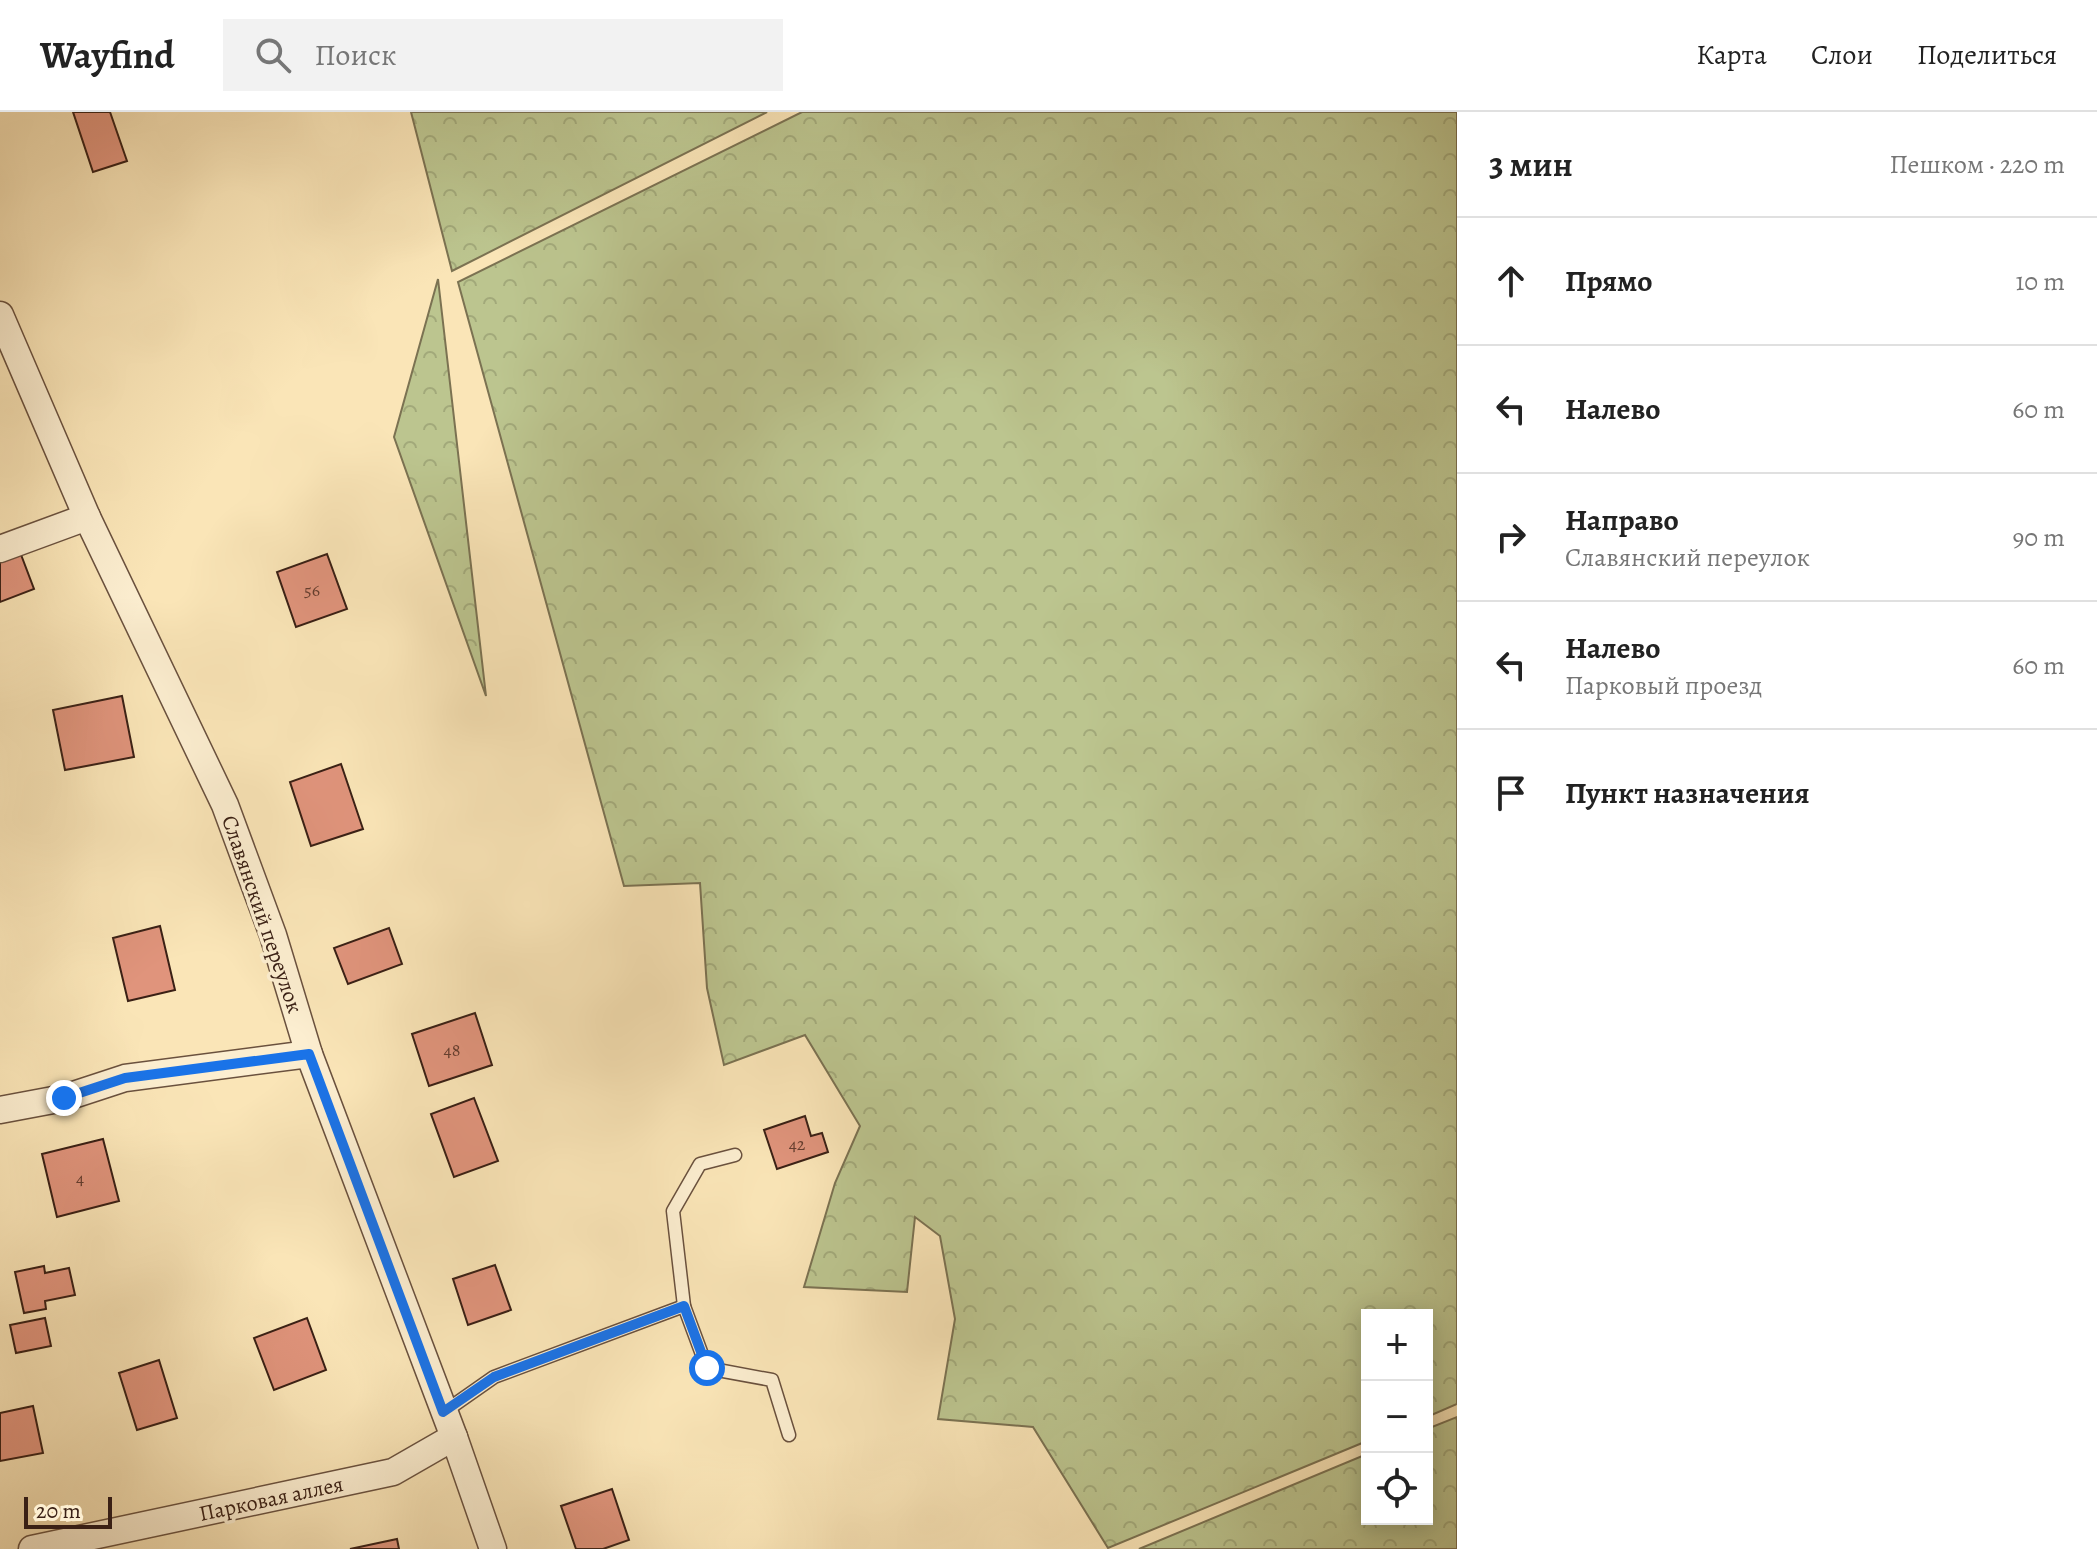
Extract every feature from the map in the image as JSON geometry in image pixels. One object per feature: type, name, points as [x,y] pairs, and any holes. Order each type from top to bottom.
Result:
[{"type":"street","name":"Славянский переулок","points":[[0,315],[87,517],[225,805],[273,935],[309,1054],[454,1437],[493,1549]]},
{"type":"street","points":[[0,549],[87,517]]},
{"type":"street","points":[[0,1110],[64,1098],[125,1078],[309,1054]]},
{"type":"street","name":"Парковая аллея","points":[[32,1549],[393,1472],[454,1437]]},
{"type":"lane","points":[[735,1155],[700,1164],[673,1211],[684,1306],[707,1368],[772,1380],[789,1435]]},
{"type":"lane","points":[[443,1412],[494,1377],[684,1306]]},
{"type":"green space","points":[[411,112],[767,112],[452,271]]},
{"type":"green space","points":[[802,112],[1457,112],[1457,1404],[1433,1414],[1433,1309],[1361,1309],[1361,1443],[1108,1548],[1033,1427],[938,1419],[955,1319],[940,1236],[915,1217],[907,1292],[804,1287],[835,1183],[860,1126],[805,1035],[724,1065],[707,988],[700,883],[624,886],[458,282]]},
{"type":"green space","points":[[438,279],[486,696],[394,437]]},
{"type":"green space","points":[[1457,1417],[1457,1549],[1139,1549],[1361,1456],[1361,1525],[1433,1525],[1433,1427]]},
{"type":"building","points":[[73,112],[110,112],[127,161],[93,172]]},
{"type":"building","points":[[20,552],[34,589],[0,602],[0,560]]},
{"type":"building","points":[[327,554],[347,609],[296,627],[277,572]]},
{"type":"building","points":[[122,696],[134,757],[65,770],[53,710]]},
{"type":"building","points":[[341,764],[363,829],[311,846],[290,782]]},
{"type":"building","points":[[160,926],[175,990],[128,1001],[113,938]]},
{"type":"building","points":[[389,928],[402,964],[348,984],[334,948]]},
{"type":"building","points":[[475,1013],[492,1065],[429,1086],[412,1034]]},
{"type":"building","points":[[474,1098],[498,1161],[454,1177],[431,1114]]},
{"type":"building","points":[[805,1116],[811,1136],[822,1133],[828,1152],[777,1169],[764,1130]]},
{"type":"building","points":[[103,1139],[119,1201],[57,1217],[42,1154]]},
{"type":"building","points":[[495,1265],[511,1310],[468,1325],[453,1279]]},
{"type":"building","points":[[44,1266],[45,1273],[69,1268],[75,1295],[45,1301],[46,1309],[24,1313],[15,1272]]},
{"type":"building","points":[[45,1318],[51,1346],[16,1353],[10,1325]]},
{"type":"building","points":[[307,1318],[326,1370],[274,1390],[254,1338]]},
{"type":"building","points":[[159,1360],[177,1418],[137,1430],[119,1373]]},
{"type":"building","points":[[33,1406],[43,1453],[0,1461],[0,1413]]},
{"type":"building","points":[[612,1489],[629,1540],[603,1549],[576,1549],[561,1506]]},
{"type":"building","points":[[397,1539],[399,1549],[350,1549]]},
{"type":"route","points":[[64,1098],[125,1078],[309,1054],[443,1412],[494,1377],[684,1306],[707,1368]]}]
